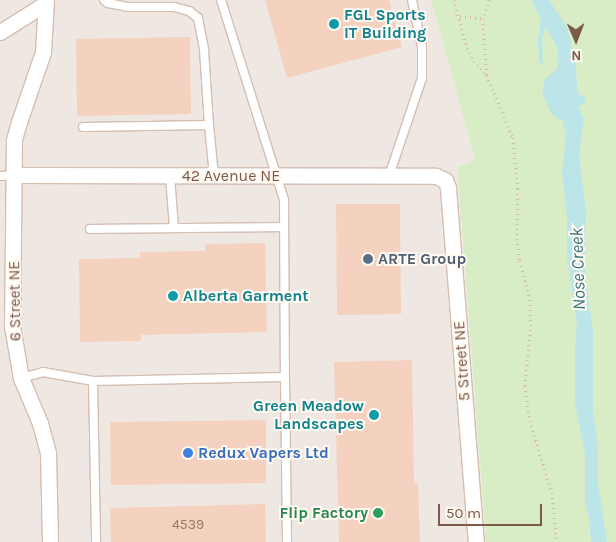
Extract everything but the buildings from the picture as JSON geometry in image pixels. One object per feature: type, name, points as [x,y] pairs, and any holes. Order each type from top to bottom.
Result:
[{"type":"street","points":[[1,30],[49,1]]},
{"type":"street","name":"6 Street NE","points":[[49,1],[44,52],[18,122],[8,176],[12,326],[20,378],[40,423],[48,453],[50,542]]},
{"type":"street","name":"42 Avenue NE","points":[[8,176],[436,176],[445,180]]},
{"type":"street","name":"5 Street NE","points":[[445,180],[448,188],[476,542]]},
{"type":"lane","points":[[104,0],[123,6],[174,7],[189,11],[198,18],[204,50],[208,125],[214,176]]},
{"type":"lane","points":[[221,0],[284,200],[287,542]]},
{"type":"lane","points":[[389,176],[422,78],[422,47],[412,0]]},
{"type":"lane","points":[[84,127],[208,125]]},
{"type":"lane","points":[[170,176],[174,228]]},
{"type":"lane","points":[[90,229],[284,227]]},
{"type":"lane","points":[[20,378],[43,372],[93,381],[286,377]]},
{"type":"lane","points":[[93,381],[96,542]]},
{"type":"path","points":[[454,0],[460,16],[467,48],[474,61],[487,75]]},
{"type":"path","points":[[490,0],[483,19],[487,75],[513,138],[517,159],[517,238],[530,308],[525,386],[530,421],[552,493],[557,542]]},
{"type":"path","points":[[460,16],[483,19]]},
{"type":"shaded area","points":[[0,0],[431,0],[475,160],[457,167],[486,542],[0,542]]},
{"type":"green space","points":[[431,0],[616,0],[616,542],[486,542],[457,167],[475,160]]},
{"type":"water","name":"Nose Creek","points":[[532,0],[549,0],[567,27],[575,61],[578,93],[585,98],[586,103],[578,106],[584,120],[579,154],[586,211],[585,274],[593,332],[593,409],[598,448],[598,484],[607,542],[591,542],[589,518],[585,502],[585,453],[575,404],[577,324],[567,257],[567,216],[562,174],[566,133],[562,119],[557,119],[550,111],[542,92],[545,79],[557,69],[558,49],[546,27],[542,39],[543,67],[539,60],[538,40],[541,21]]},
{"type":"place","name":"FGL Sports IT Building","points":[[334,24]]},
{"type":"place","name":"ARTE Group","points":[[368,259]]},
{"type":"place","name":"Alberta Garment","points":[[173,296]]},
{"type":"place","name":"Green Meadow Landscapes","points":[[374,415]]},
{"type":"place","name":"Redux Vapers Ltd","points":[[188,453]]},
{"type":"place","name":"Flip Factory","points":[[378,513]]}]
